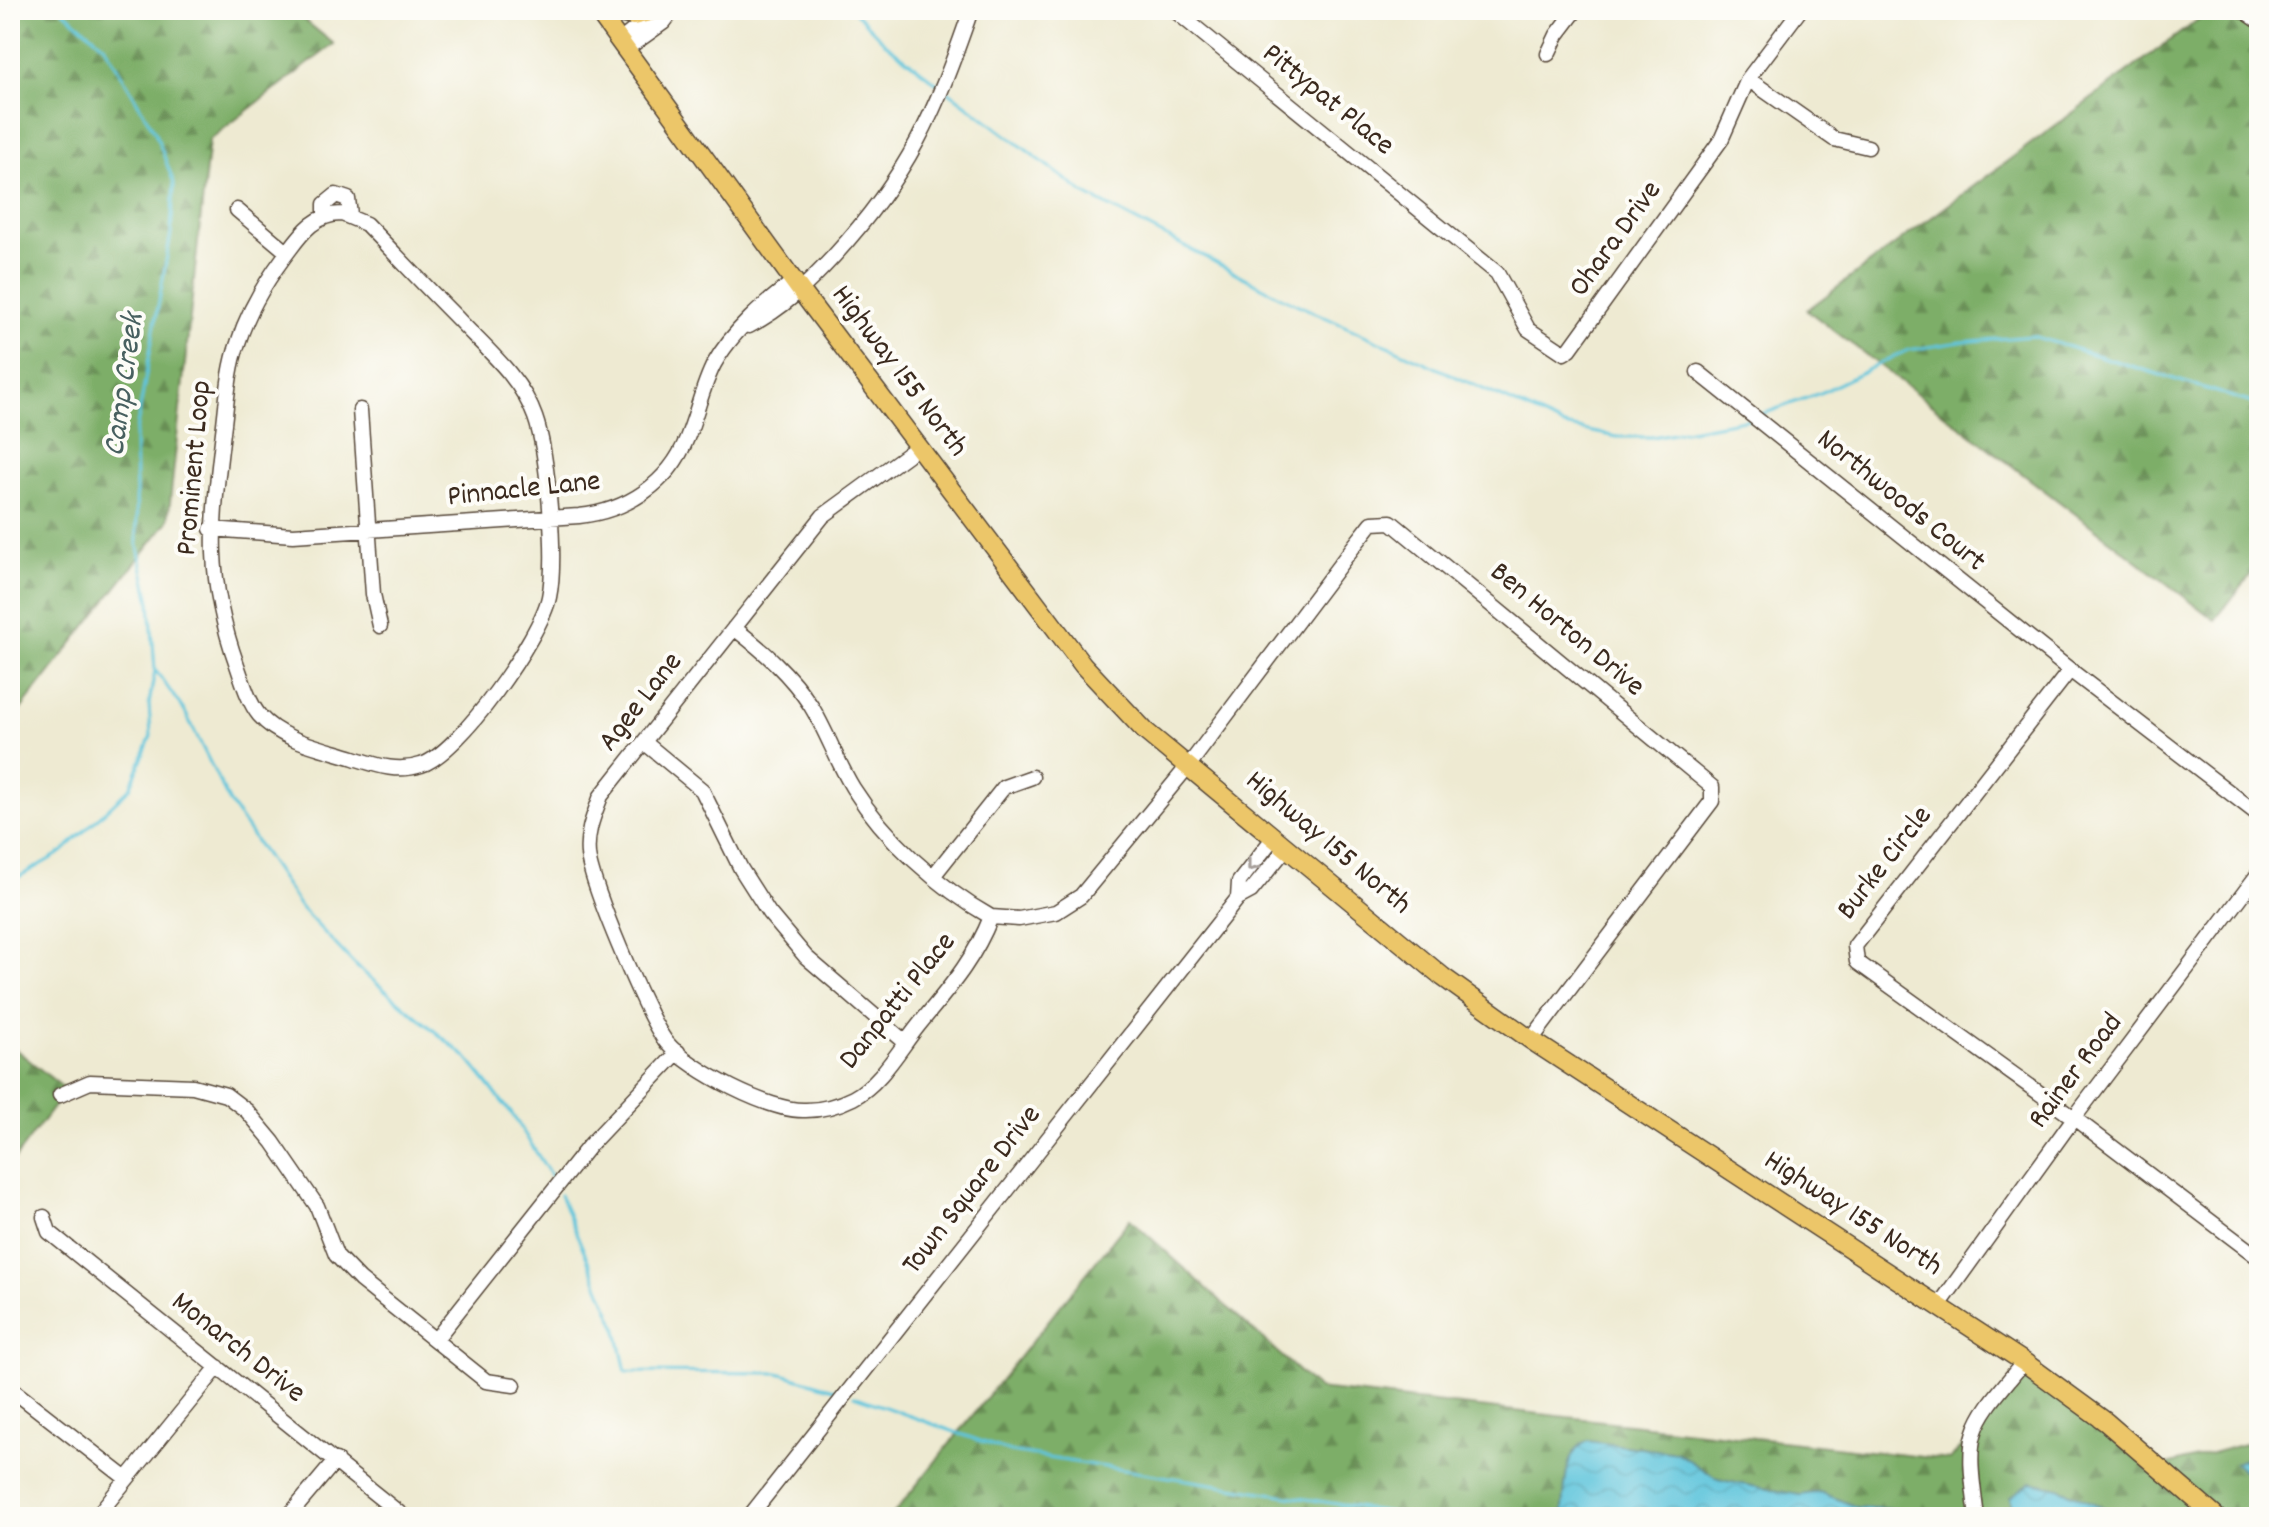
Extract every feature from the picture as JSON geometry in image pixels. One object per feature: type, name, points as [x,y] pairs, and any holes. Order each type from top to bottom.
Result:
[{"type":"main road","name":"Highway 155 North","points":[[597,10],[798,286],[1097,683],[1137,723],[1443,977],[1531,1040],[1940,1304],[2024,1362],[2106,1422],[2216,1517]]},
{"type":"main road","points":[[606,10],[633,16],[658,10]]},
{"type":"street","points":[[623,45],[658,10]]},
{"type":"street","points":[[623,45],[664,22],[673,10]]},
{"type":"street","name":"Pinnacle Lane","points":[[211,529],[293,535],[548,518],[609,511],[635,499],[660,480],[686,443],[714,364],[742,329],[772,314],[883,199],[929,123],[971,10]]},
{"type":"street","name":"Pittypat Place","points":[[1174,10],[1448,232]]},
{"type":"street","points":[[1548,54],[1557,35],[1576,10]]},
{"type":"street","name":"Ohara Drive","points":[[1448,232],[1497,273],[1528,329],[1564,353],[1570,349],[1721,140],[1748,79],[1800,10]]},
{"type":"street","points":[[2243,10],[2259,21]]},
{"type":"street","points":[[1748,79],[1834,139],[1868,147]]},
{"type":"street","points":[[237,210],[287,252]]},
{"type":"street","name":"Prominent Loop","points":[[325,215],[350,215],[372,230],[522,391],[541,438],[551,586],[533,640],[450,747],[429,762],[403,769],[380,766],[290,737],[261,718],[247,694],[220,616],[212,566],[211,529],[236,347],[256,298],[287,252],[310,225],[325,215]]},
{"type":"street","name":"Northwoods Court","points":[[1698,372],[2070,670]]},
{"type":"street","points":[[360,410],[373,594],[380,626]]},
{"type":"street","name":"Agee Lane","points":[[678,1052],[667,1043],[651,1015],[593,881],[588,853],[590,824],[601,796],[823,516],[919,446]]},
{"type":"street","name":"Ben Horton Drive","points":[[1189,765],[1372,523],[1391,522],[1410,536],[1712,787],[1712,801],[1531,1040]]},
{"type":"street","points":[[734,628],[769,655],[790,678],[811,708],[852,787],[883,829],[966,903],[991,917]]},
{"type":"street","points":[[2070,670],[2259,815]]},
{"type":"street","name":"Burke Circle","points":[[2070,670],[1855,946],[1857,962],[2074,1118],[2259,1258]]},
{"type":"street","points":[[644,742],[702,790],[741,869],[769,913],[806,957],[905,1042]]},
{"type":"street","name":"Danpatti Place","points":[[678,1052],[725,1083],[770,1103],[804,1111],[832,1106],[856,1096],[905,1042],[978,951],[991,917],[1019,919],[1056,912],[1081,896],[1189,765]]},
{"type":"street","points":[[934,875],[1004,787],[1032,777]]},
{"type":"street","name":"Town Square Drive","points":[[749,1517],[1238,898],[1251,891],[1280,842]]},
{"type":"street","name":"Rainer Road","points":[[1940,1304],[2074,1118],[2259,873]]},
{"type":"street","points":[[436,1339],[589,1146],[678,1052]]},
{"type":"street","points":[[60,1095],[90,1082],[193,1086],[226,1095],[247,1111],[273,1142],[317,1206],[336,1255],[360,1280],[486,1381],[514,1385]]},
{"type":"street","name":"Monarch Drive","points":[[44,1217],[49,1232],[404,1517]]},
{"type":"street","points":[[1977,1517],[1969,1455],[1977,1419],[2024,1362]]},
{"type":"street","points":[[96,1517],[218,1367]]},
{"type":"street","points":[[10,1388],[127,1479]]},
{"type":"street","points":[[288,1517],[336,1460]]},
{"type":"green space","points":[[10,10],[292,10],[334,44],[209,140],[168,521],[10,723]]},
{"type":"green space","points":[[2211,10],[2259,10],[2259,564],[2215,620],[1807,310]]},
{"type":"green space","points":[[10,1045],[66,1090],[10,1165]]},
{"type":"green space","points":[[1130,1219],[1318,1389],[1950,1460],[2025,1371],[2160,1467],[2259,1440],[2259,1517],[891,1517]]},
{"type":"water","points":[[1588,1441],[1678,1453],[1718,1479],[1731,1482],[1800,1495],[1820,1492],[1857,1507],[1913,1510],[1940,1517],[1562,1517],[1569,1463],[1579,1446]]},
{"type":"water","points":[[2259,1453],[2259,1488],[2235,1463]]},
{"type":"water","points":[[2031,1482],[2059,1488],[2126,1517],[2013,1517],[2010,1497]]},
{"type":"waterway","name":"Camp Creek","points":[[10,882],[62,852],[130,788],[151,736],[149,704],[155,670],[150,602],[137,542],[135,437],[171,233],[174,183],[155,132],[104,45],[62,10]]},
{"type":"waterway","points":[[853,10],[885,43],[938,84]]},
{"type":"waterway","points":[[948,91],[1085,194],[1283,298],[1564,426],[1617,437],[1652,437],[1749,419]]},
{"type":"waterway","points":[[1760,415],[1820,393],[1908,350],[2033,336],[2259,405]]},
{"type":"waterway","points":[[156,671],[185,712],[230,803],[301,908],[357,967],[466,1057],[512,1114],[553,1179]]},
{"type":"waterway","points":[[560,1195],[616,1326],[626,1372],[778,1373],[838,1390]]},
{"type":"waterway","points":[[854,1396],[1011,1452],[1419,1517]]}]
